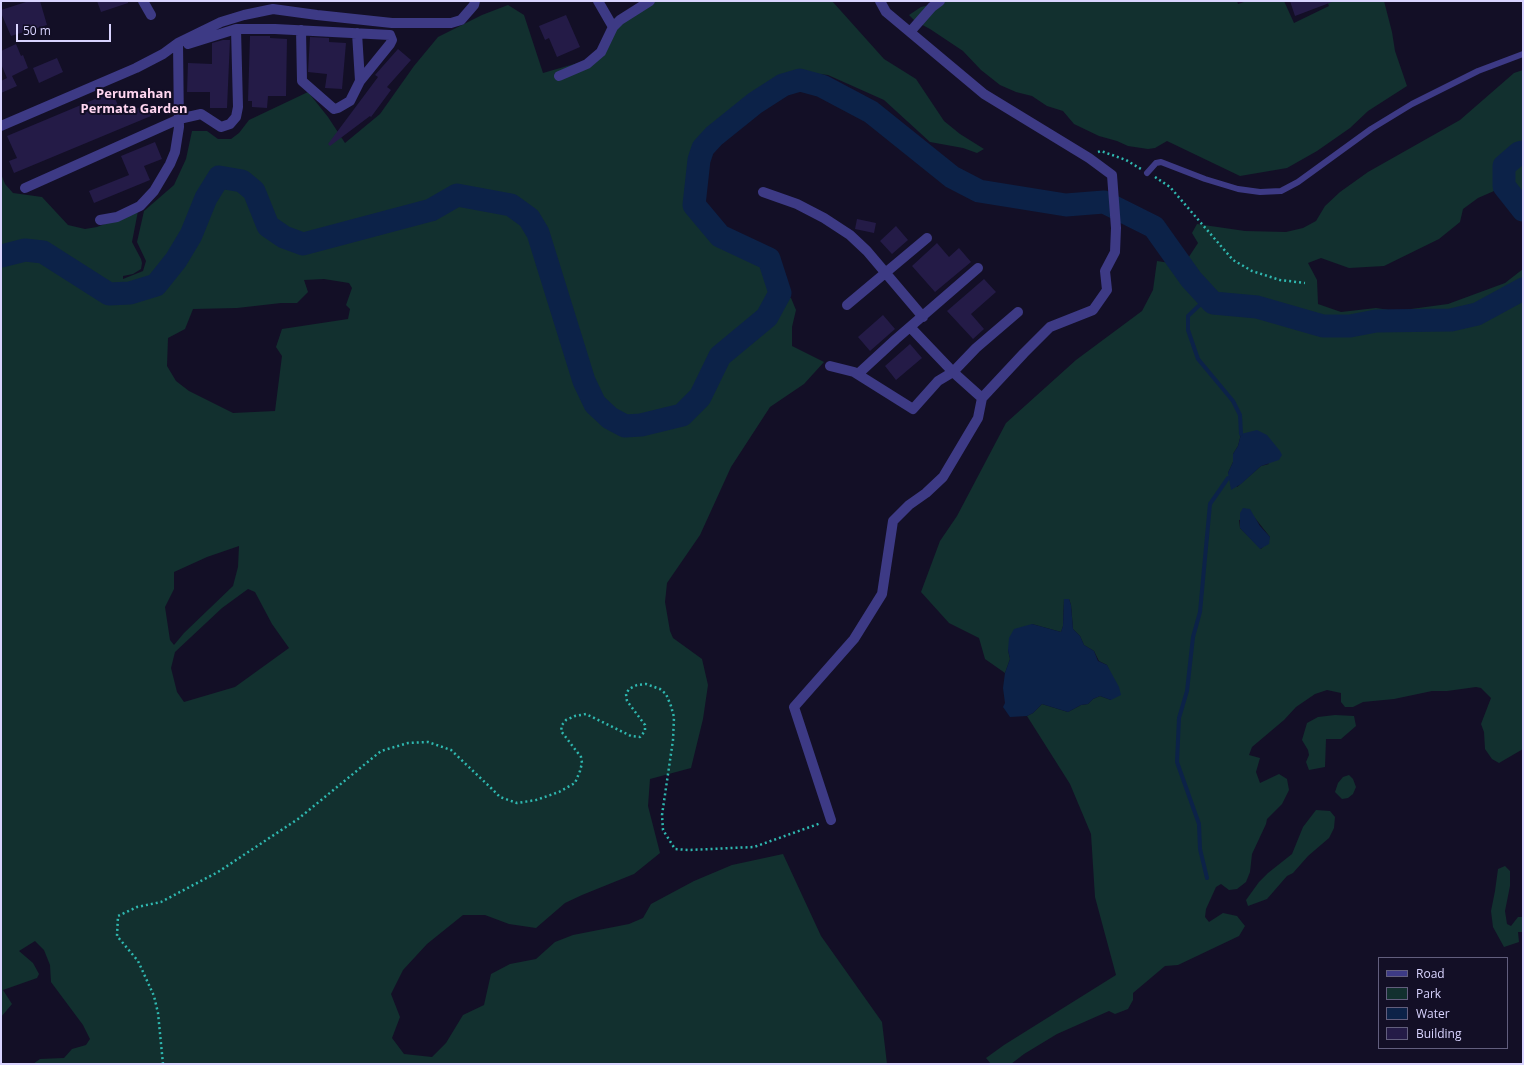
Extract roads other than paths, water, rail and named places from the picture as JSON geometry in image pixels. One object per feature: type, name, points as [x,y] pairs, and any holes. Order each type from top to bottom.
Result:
[{"type":"street","points":[[143,1],[151,16]]},
{"type":"street","points":[[1,126],[136,68],[221,22],[244,15],[273,9],[392,23],[451,23],[461,20],[474,5],[475,1]]},
{"type":"street","points":[[598,1],[613,27]]},
{"type":"street","points":[[559,76],[587,64],[601,52],[613,27],[620,20],[650,1]]},
{"type":"street","points":[[831,820],[794,707],[854,639],[882,594],[893,522],[909,505],[926,493],[943,477],[978,418],[982,398],[1050,327],[1093,310],[1108,290],[1105,271],[1115,252],[1116,228],[1112,175],[1089,158],[1003,107],[984,94],[886,12],[880,1]]},
{"type":"street","points":[[910,32],[932,7],[940,1]]},
{"type":"street","points":[[178,45],[236,29],[301,30],[390,35],[392,37],[390,44],[360,81],[350,101],[338,108],[334,108],[302,81],[301,30]]},
{"type":"street","points":[[25,188],[179,119],[201,114],[221,127],[230,124],[236,117],[238,107],[236,29]]},
{"type":"street","points":[[357,33],[360,81]]},
{"type":"street","points":[[100,220],[117,217],[140,206],[154,190],[170,164],[175,152],[179,127],[178,45]]},
{"type":"street","points":[[763,192],[797,204],[824,218],[850,235],[867,251],[923,317]]},
{"type":"street","points":[[847,305],[927,238]]},
{"type":"street","points":[[858,374],[978,268]]},
{"type":"street","points":[[830,366],[858,374],[913,409],[938,382],[953,372],[976,348],[1018,312]]},
{"type":"street","points":[[910,327],[953,372],[982,398]]},
{"type":"lane","points":[[1148,173],[1156,163],[1161,162],[1205,179],[1238,189],[1260,192],[1281,191],[1298,182],[1371,129],[1412,104],[1478,71],[1523,54]]},
{"type":"water","points":[[1257,430],[1267,435],[1282,455],[1279,460],[1261,466],[1241,484],[1231,490],[1228,473],[1233,462],[1233,454],[1238,446],[1241,434]]},
{"type":"water","points":[[1243,508],[1250,509],[1260,526],[1270,537],[1269,544],[1260,549],[1240,528],[1240,513]]},
{"type":"water","points":[[1064,599],[1069,599],[1071,605],[1073,629],[1080,636],[1084,645],[1094,651],[1098,661],[1107,665],[1119,687],[1121,695],[1111,700],[1100,696],[1093,699],[1088,704],[1081,705],[1068,712],[1042,704],[1033,713],[1027,716],[1010,717],[1003,707],[1005,703],[1003,688],[1005,673],[1010,659],[1008,650],[1009,638],[1014,629],[1032,624],[1061,632],[1063,626]]},
{"type":"waterway","points":[[1,256],[25,250],[43,252],[109,294],[130,293],[156,285],[176,260],[191,235],[206,198],[219,177],[242,181],[254,191],[268,226],[284,237],[303,244],[431,210],[457,195],[511,205],[529,218],[538,233],[584,381],[595,404],[610,418],[625,426],[641,425],[682,415],[700,397],[720,356],[767,317],[780,293],[769,259],[720,236],[694,205],[699,160],[703,148],[714,136],[755,103],[783,85],[800,80],[822,86],[871,112],[952,177],[979,191],[1066,205],[1104,202],[1154,227],[1191,279],[1213,303],[1257,307],[1323,326],[1350,326],[1376,321],[1451,320],[1477,314],[1523,289]]},
{"type":"waterway","points":[[1523,152],[1519,153],[1504,166],[1504,186],[1523,210]]},
{"type":"waterway","points":[[1208,297],[1188,316],[1188,330],[1198,359],[1233,401],[1240,415],[1241,434]]},
{"type":"waterway","points":[[1207,878],[1200,849],[1199,824],[1177,762],[1179,718],[1187,691],[1193,637],[1200,612],[1210,504],[1228,478]]},
{"type":"district","name":"Perumahan Permata Garden","points":[[134,102]]}]
